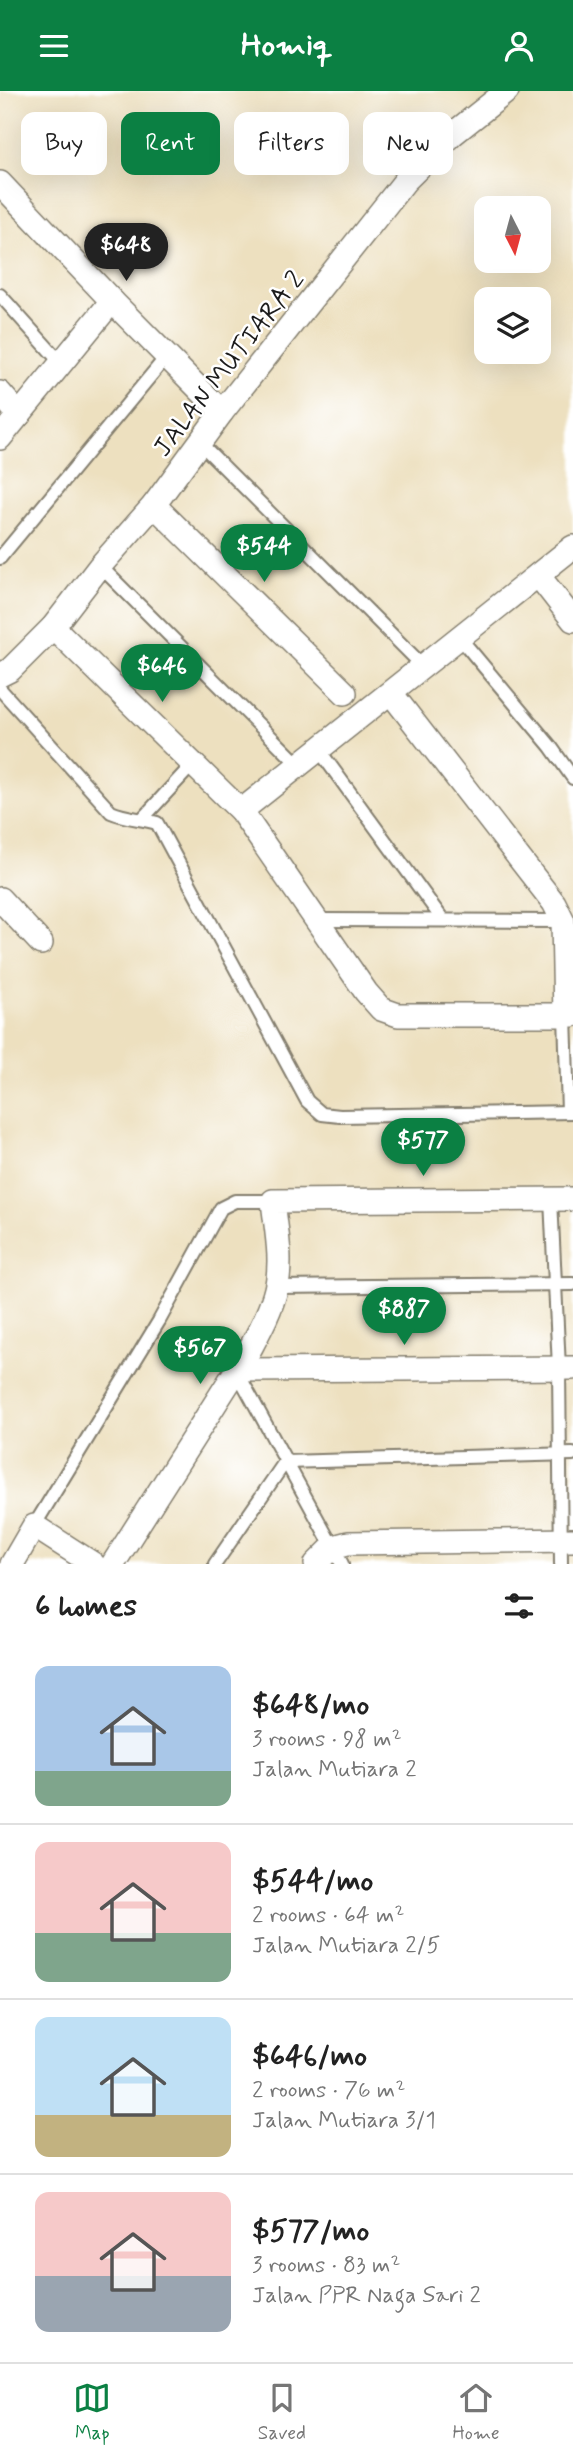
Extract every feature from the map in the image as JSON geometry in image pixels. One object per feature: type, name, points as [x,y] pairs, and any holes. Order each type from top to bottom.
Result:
[{"type":"street","name":"JALAN MUTIARA 2","points":[[0,675],[10,670],[53,627],[100,566],[154,505],[222,412],[405,181],[453,134],[507,91]]},
{"type":"street","points":[[0,183],[222,412]]},
{"type":"street","points":[[0,438],[112,301]]},
{"type":"street","points":[[0,393],[19,415]]},
{"type":"street","points":[[154,505],[345,693]]},
{"type":"street","points":[[241,811],[573,547]]},
{"type":"street","points":[[538,575],[573,619]]},
{"type":"street","points":[[53,627],[241,811],[366,992],[381,1009],[398,1015],[569,1015],[563,921],[554,903],[391,692]]},
{"type":"street","points":[[0,899],[41,943]]},
{"type":"street","points":[[113,1564],[236,1370],[266,1317],[276,1287],[279,1252],[273,1201],[562,1199]]},
{"type":"street","points":[[236,1370],[566,1368]]},
{"type":"street","points":[[12,1564],[34,1526],[93,1564]]},
{"type":"street","points":[[316,1564],[338,1555],[348,1543],[567,1540]]},
{"type":"lane","points":[[0,295],[61,363]]},
{"type":"lane","points":[[0,558],[167,356]]},
{"type":"lane","points":[[200,443],[424,667]]},
{"type":"lane","points":[[100,566],[300,766]]},
{"type":"lane","points":[[460,638],[551,747],[573,778]]},
{"type":"lane","points":[[0,689],[111,812],[126,819],[143,818],[157,823],[307,1101],[322,1114],[340,1116],[570,1112],[569,1015]]},
{"type":"lane","points":[[319,750],[443,919]]},
{"type":"lane","points":[[143,818],[192,765]]},
{"type":"lane","points":[[318,920],[563,921]]},
{"type":"lane","points":[[561,1564],[567,1540],[566,1368],[555,1284],[562,1199]]},
{"type":"lane","points":[[34,1526],[159,1321],[221,1207],[235,1201],[273,1201]]},
{"type":"lane","points":[[276,1287],[573,1284]]},
{"type":"lane","points":[[236,1370],[338,1555]]},
{"type":"lane","points":[[285,1462],[566,1454]]},
{"type":"lane","points":[[215,1564],[285,1462]]}]
